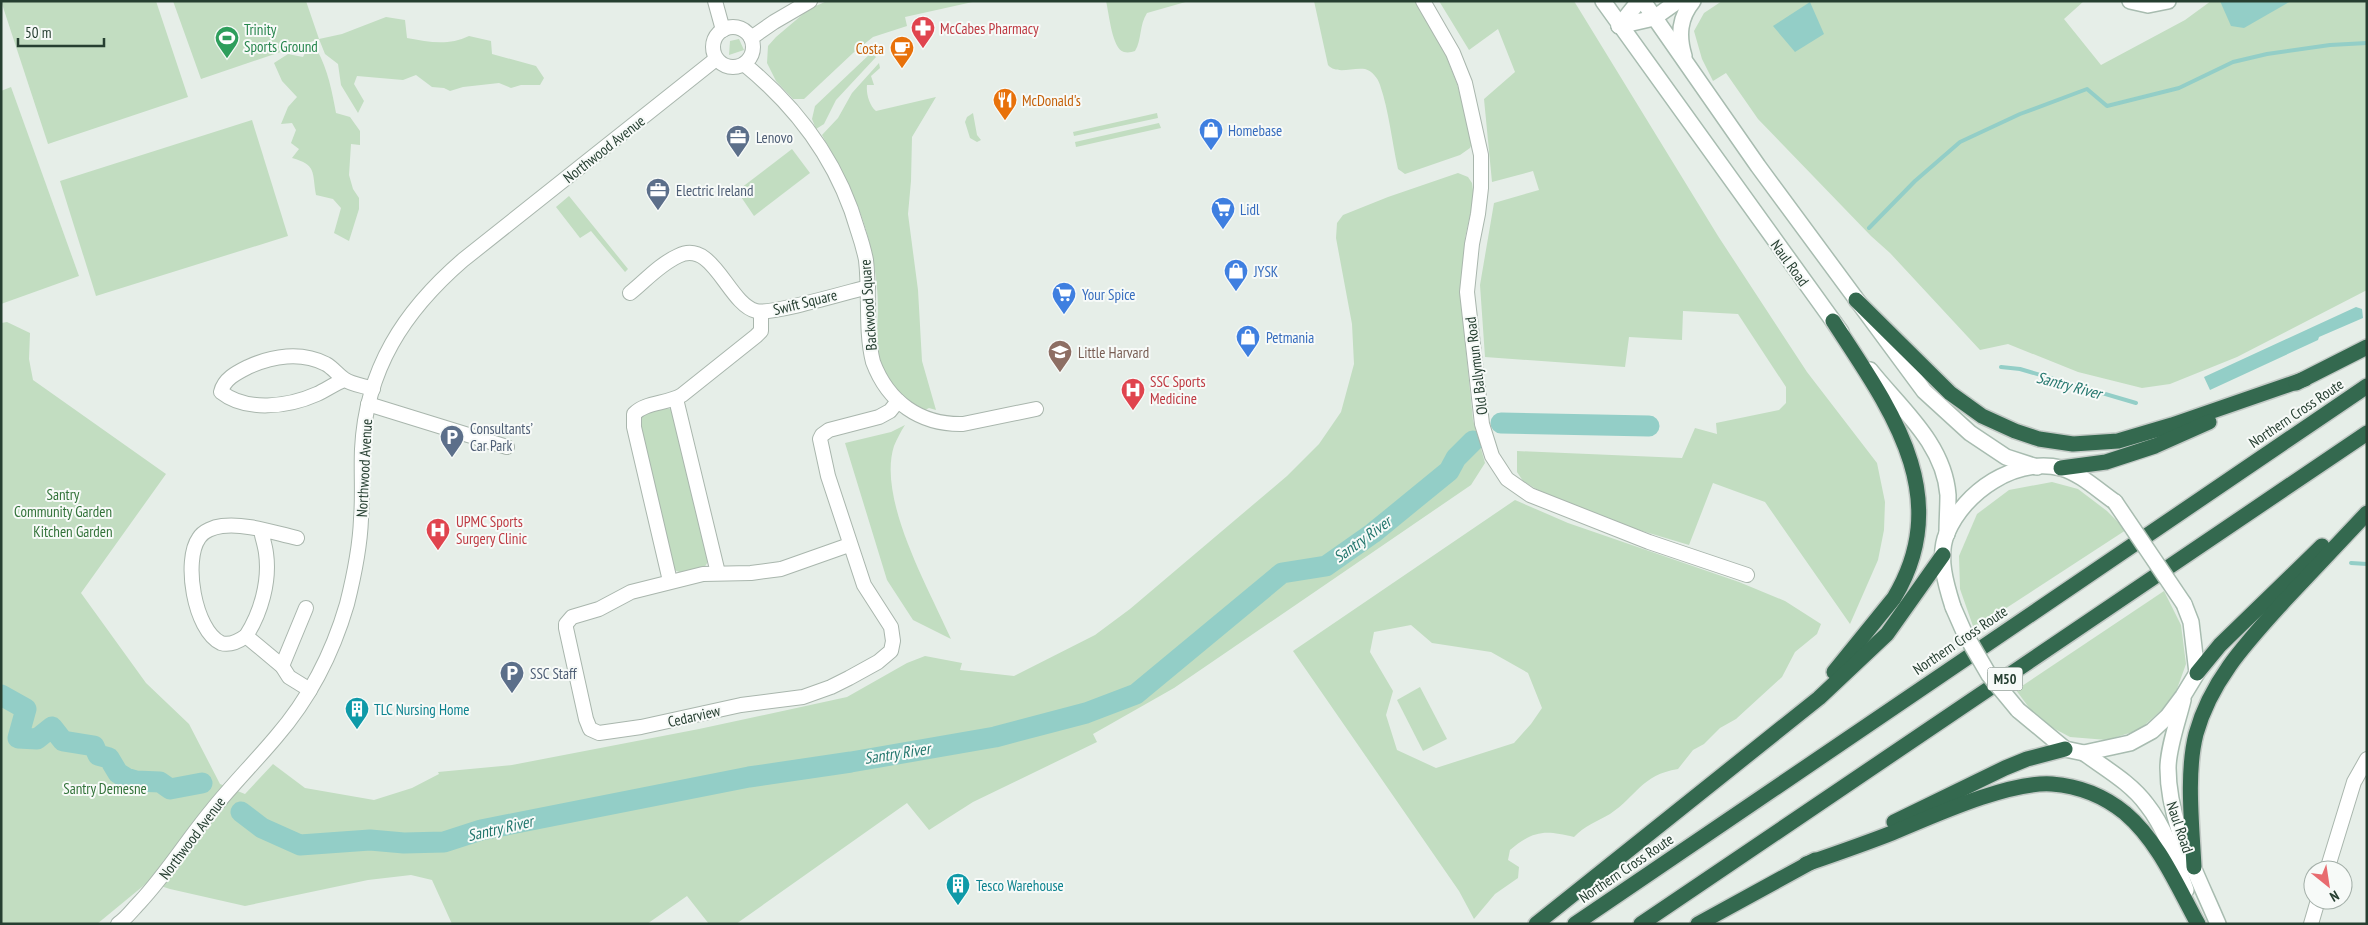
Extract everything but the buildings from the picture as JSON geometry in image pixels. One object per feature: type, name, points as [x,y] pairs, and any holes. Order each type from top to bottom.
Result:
[{"type":"highway","points":[[1856,300],[1950,393],[1982,416],[2015,431],[2039,438],[2073,444],[2118,441],[2172,425],[2305,379]]},
{"type":"highway","points":[[1756,749],[1838,668],[1889,604],[1901,585],[1915,547],[1919,499],[1910,456],[1882,398],[1833,321]]},
{"type":"highway","points":[[2061,468],[2106,462],[2155,446],[2305,379],[2367,347]]},
{"type":"highway","name":"Northern Cross Route","points":[[1575,924],[2367,386]]},
{"type":"highway","name":"M50","points":[[1641,924],[2367,433]]},
{"type":"highway","points":[[2197,673],[2220,645],[2367,506]]},
{"type":"highway","points":[[2194,867],[2192,771],[2196,736],[2206,704],[2221,677],[2245,644],[2367,513]]},
{"type":"highway","points":[[1536,924],[1819,698],[1887,634],[1943,555]]},
{"type":"highway","points":[[1698,924],[1806,864],[2005,768],[2027,759],[2065,749]]},
{"type":"highway","points":[[1806,864],[1990,795],[2050,784],[2072,787],[2097,796],[2125,814],[2142,832],[2161,857],[2198,924]]},
{"type":"main road","name":"Naul Road","points":[[1603,1],[1619,26],[1833,321],[1877,378],[1916,423],[1938,457],[1948,494],[1947,534]]},
{"type":"main road","name":"Naul Road","points":[[1641,1],[1689,70],[1924,391],[1970,433],[2006,457],[2037,466]]},
{"type":"main road","points":[[1619,26],[1641,1]]},
{"type":"main road","points":[[1619,26],[1654,18],[1678,1]]},
{"type":"main road","points":[[1689,70],[1679,35],[1681,24],[1693,1]]},
{"type":"main road","points":[[2130,1],[2148,5],[2168,1]]},
{"type":"main road","points":[[2037,466],[2061,468],[2080,478],[2115,502],[2184,604],[2191,622],[2197,673],[2184,696],[2168,716],[2152,731],[2130,743],[2084,753],[2065,749],[2018,710],[1989,675],[1964,632],[1953,608],[1946,587],[1943,555],[1947,534],[1964,506],[1981,489],[2018,469],[2037,466]]},
{"type":"main road","name":"Naul Road","points":[[2184,696],[2168,766],[2170,802],[2218,924]]},
{"type":"main road","name":"Naul Road","points":[[2084,753],[2126,783],[2155,815],[2198,924]]},
{"type":"street","points":[[715,1],[723,30]]},
{"type":"street","points":[[752,38],[774,22],[810,1]]},
{"type":"street","name":"Old Ballymun Road","points":[[1423,1],[1453,53],[1465,83],[1481,155],[1481,188],[1467,292],[1482,424],[1486,441],[1507,479],[1530,496],[1649,542],[1747,575]]},
{"type":"street","points":[[731,27],[739,28],[752,38],[753,52],[744,64],[735,68],[726,66],[716,58],[714,42],[723,30],[731,27]]},
{"type":"street","name":"Northwood Avenue","points":[[122,923],[160,881],[212,810],[277,736],[310,690],[334,642],[347,604],[358,554],[361,520],[362,448],[368,404],[382,363],[396,335],[416,306],[442,278],[716,58]]},
{"type":"street","name":"Backwood Square","points":[[744,64],[796,116],[821,146],[833,166],[852,208],[866,259],[873,362],[882,382],[898,402],[918,416],[951,424],[963,424],[1036,409]]},
{"type":"street","name":"Swift Square","points":[[630,293],[676,256],[691,253],[700,255],[709,262],[744,304],[762,312],[868,287]]},
{"type":"street","points":[[670,581],[633,417],[637,410],[676,398],[756,336],[761,331],[762,312]]},
{"type":"street","points":[[344,380],[316,395],[281,405],[256,405],[232,401],[221,392],[223,384],[239,371],[261,361],[280,356],[300,357],[324,364],[338,373],[344,380],[373,389]]},
{"type":"street","points":[[676,398],[718,573]]},
{"type":"street","name":"Cedarview","points":[[849,545],[781,569],[752,573],[718,573],[670,581],[623,594],[599,609],[572,617],[566,624],[588,725],[594,732],[599,733],[641,727],[741,706],[803,697],[831,687],[878,662],[891,651],[893,641],[892,627],[864,585],[849,545],[828,476],[820,439],[829,430],[886,414],[898,402]]},
{"type":"street","points":[[368,404],[507,447]]},
{"type":"street","points":[[261,530],[266,554],[266,583],[261,605],[246,636],[228,644],[221,643],[204,624],[191,586],[193,552],[200,536],[210,529],[222,526],[261,530],[297,538]]},
{"type":"street","points":[[282,666],[306,608]]},
{"type":"street","points":[[246,636],[282,666],[289,677],[310,690]]},
{"type":"street","points":[[2330,860],[2354,782],[2367,758]]},
{"type":"street","points":[[2311,924],[2315,910]]},
{"type":"green space","points":[[1,1],[156,1],[188,97],[48,144]]},
{"type":"green space","name":"Trinity Sports Ground","points":[[173,1],[306,1],[319,39],[201,79]]},
{"type":"green space","points":[[827,1],[977,1],[905,17],[907,26],[873,37],[804,99],[793,99],[776,81],[767,63],[768,46],[809,9]]},
{"type":"green space","points":[[1106,1],[1189,1],[1147,13],[1135,51],[1124,52],[1120,49],[1114,38]]},
{"type":"green space","points":[[1314,1],[1415,1],[1443,48],[1457,84],[1473,141],[1470,148],[1460,155],[1405,174],[1398,169],[1386,105],[1378,80],[1365,69],[1336,70],[1328,65]]},
{"type":"green space","points":[[1439,1],[1574,1],[1718,236],[1807,372],[1877,463],[1885,502],[1884,530],[1878,560],[1850,624],[1765,502],[1713,483],[1689,545],[1599,518],[1569,506],[1523,481],[1517,472],[1517,451],[1682,458],[1695,428],[1717,434],[1716,423],[1779,410],[1786,403],[1786,387],[1738,314],[1683,311],[1682,340],[1629,337],[1625,367],[1485,357],[1480,285],[1494,203],[1539,190],[1533,171],[1492,182],[1484,99],[1515,72],[1498,29],[1469,50]]},
{"type":"green space","points":[[1722,1],[2084,1],[2064,19],[2101,65],[2185,20],[2211,1],[2367,1],[2367,290],[2237,357],[2170,384],[2142,388],[2078,372],[2008,344],[1980,350],[1890,253],[1871,236],[1758,119],[1726,73],[1713,81],[1702,59],[1694,31],[1704,13]]},
{"type":"green space","points":[[386,17],[405,20],[407,38],[431,42],[446,42],[469,36],[491,41],[492,54],[536,66],[544,78],[540,85],[521,85],[511,88],[499,83],[463,87],[450,91],[444,88],[432,87],[416,75],[403,80],[357,76],[354,84],[364,101],[358,113],[341,85],[338,64],[325,54],[319,39],[342,34]]},
{"type":"green space","points":[[739,39],[744,50],[729,55],[730,41]]},
{"type":"green space","points":[[308,47],[317,50],[324,65],[336,113],[350,117],[360,131],[360,145],[351,144],[349,175],[353,189],[359,198],[359,209],[349,241],[334,233],[341,208],[333,199],[316,195],[312,170],[306,164],[292,158],[299,149],[291,143],[296,130],[292,123],[281,124],[288,107],[297,97],[282,81],[274,63],[288,54],[303,57]]},
{"type":"green space","points":[[871,53],[876,57],[836,100],[824,124],[816,129],[812,119],[815,106]]},
{"type":"green space","points":[[879,63],[880,68],[871,76],[874,85],[867,85],[869,99],[876,111],[936,97],[912,137],[908,214],[918,290],[922,361],[936,410],[929,408],[925,410],[905,398],[885,374],[878,355],[877,290],[875,268],[868,238],[852,193],[822,135],[838,118],[852,93]]},
{"type":"green space","points":[[11,87],[79,276],[1,304],[1,91]]},
{"type":"green space","points":[[973,113],[977,135],[981,140],[977,142],[970,138],[965,122],[967,117]]},
{"type":"green space","points":[[1157,113],[1158,118],[1074,136],[1073,132]]},
{"type":"green space","points":[[252,120],[288,236],[96,296],[60,181]]},
{"type":"green space","points":[[1159,123],[1161,128],[1076,147],[1075,142]]},
{"type":"green space","points":[[792,149],[810,173],[754,216],[737,191]]},
{"type":"green space","name":"Santry Demesne","points":[[1458,173],[1468,177],[1472,183],[1474,197],[1465,238],[1463,322],[1473,420],[1485,463],[1471,485],[1174,688],[1093,734],[1097,742],[973,802],[929,830],[907,803],[736,924],[709,924],[687,896],[647,924],[452,924],[432,880],[411,875],[368,880],[245,906],[170,889],[148,882],[97,924],[1,924],[1,323],[7,322],[30,333],[29,359],[33,380],[166,474],[81,593],[146,683],[189,724],[220,784],[245,794],[273,764],[305,788],[374,800],[412,788],[439,774],[438,772],[512,765],[699,729],[847,697],[907,663],[925,656],[962,663],[960,670],[1014,676],[1095,635],[1130,609],[1287,476],[1319,444],[1341,412],[1354,364],[1352,324],[1336,238],[1337,223],[1343,215]]},
{"type":"green space","points":[[569,196],[628,269],[625,272],[591,231],[580,238],[556,207]]},
{"type":"green space","points":[[665,408],[673,409],[709,560],[704,568],[682,573],[674,570],[639,419],[644,413]]},
{"type":"green space","points":[[905,425],[894,446],[891,467],[893,491],[908,544],[951,639],[913,620],[887,580],[845,443],[891,432]]},
{"type":"green space","points":[[2052,482],[2078,489],[2107,511],[2126,530],[1974,629],[1960,589],[1959,556],[1977,514],[2009,490]]},
{"type":"green space","points":[[1515,500],[1568,523],[1739,582],[1785,601],[1821,624],[1817,634],[1795,652],[1782,677],[1736,719],[1720,728],[1704,744],[1693,750],[1678,769],[1666,772],[1647,781],[1610,814],[1574,837],[1555,833],[1540,833],[1518,843],[1510,850],[1508,860],[1519,867],[1518,878],[1495,894],[1474,919],[1459,891],[1293,651]],"holes":[[[1411,625],[1432,643],[1491,652],[1528,673],[1542,708],[1514,743],[1436,768],[1397,750],[1386,715],[1393,691],[1370,652],[1374,632]]]},
{"type":"green space","points":[[2164,591],[2181,625],[2186,664],[2173,700],[2139,730],[2107,740],[2070,737],[2038,720],[2016,690]]},
{"type":"green space","points":[[1420,687],[1447,739],[1423,751],[1397,700]]},
{"type":"water","points":[[2220,1],[2291,1],[2244,28],[2231,26]]},
{"type":"water","points":[[1810,2],[1824,34],[1795,52],[1773,26]]},
{"type":"water","points":[[2356,307],[2362,309],[2363,318],[2319,337],[2318,340],[2210,390],[2204,377]]},
{"type":"waterway","points":[[1869,228],[1915,181],[1960,142],[2020,114],[2087,89],[2107,106],[2179,88],[2233,62],[2267,54],[2330,45],[2367,43]]},
{"type":"waterway","name":"Santry River","points":[[2001,367],[2020,369],[2136,403]]},
{"type":"waterway","name":"Santry River","points":[[1501,423],[1649,426]]},
{"type":"waterway","name":"Santry River","points":[[241,812],[262,828],[300,845],[370,840],[404,843],[444,842],[481,830],[749,777],[851,762],[995,737],[1086,713],[1136,694],[1282,573],[1326,566],[1373,533],[1449,471],[1456,458],[1473,441]]},
{"type":"waterway","name":"Santry River","points":[[2351,563],[2367,564]]},
{"type":"waterway","name":"Santry River","points":[[1,695],[26,709],[18,738],[37,739],[52,727],[63,741],[94,746],[98,755],[109,758],[118,773],[126,778],[136,781],[160,782],[170,789],[202,783]]},
{"type":"place","name":"McCabes Pharmacy","points":[[923,49]]},
{"type":"place","name":"Trinity Sports Ground","points":[[227,59]]},
{"type":"place","name":"Costa","points":[[902,69]]},
{"type":"place","name":"McDonald's","points":[[1005,121]]},
{"type":"place","name":"Homebase","points":[[1211,151]]},
{"type":"place","name":"Lenovo","points":[[738,158]]},
{"type":"place","name":"Electric Ireland","points":[[658,211]]},
{"type":"place","name":"Lidl","points":[[1223,230]]},
{"type":"place","name":"JYSK","points":[[1236,292]]},
{"type":"place","name":"Your Spice","points":[[1064,315]]},
{"type":"place","name":"Petmania","points":[[1248,358]]},
{"type":"place","name":"Little Harvard","points":[[1060,373]]},
{"type":"place","name":"SSC Sports Medicine","points":[[1133,411]]},
{"type":"place","name":"Consultants’ Car Park","points":[[452,458]]},
{"type":"place","name":"UPMC Sports Surgery Clinic","points":[[438,551]]},
{"type":"place","name":"SSC Staff","points":[[512,694]]},
{"type":"place","name":"TLC Nursing Home","points":[[357,730]]},
{"type":"place","name":"Tesco Warehouse","points":[[958,906]]},
{"type":"park label","name":"Santry Community Garden","points":[[63,502]]},
{"type":"park label","name":"Kitchen Garden","points":[[73,531]]}]
